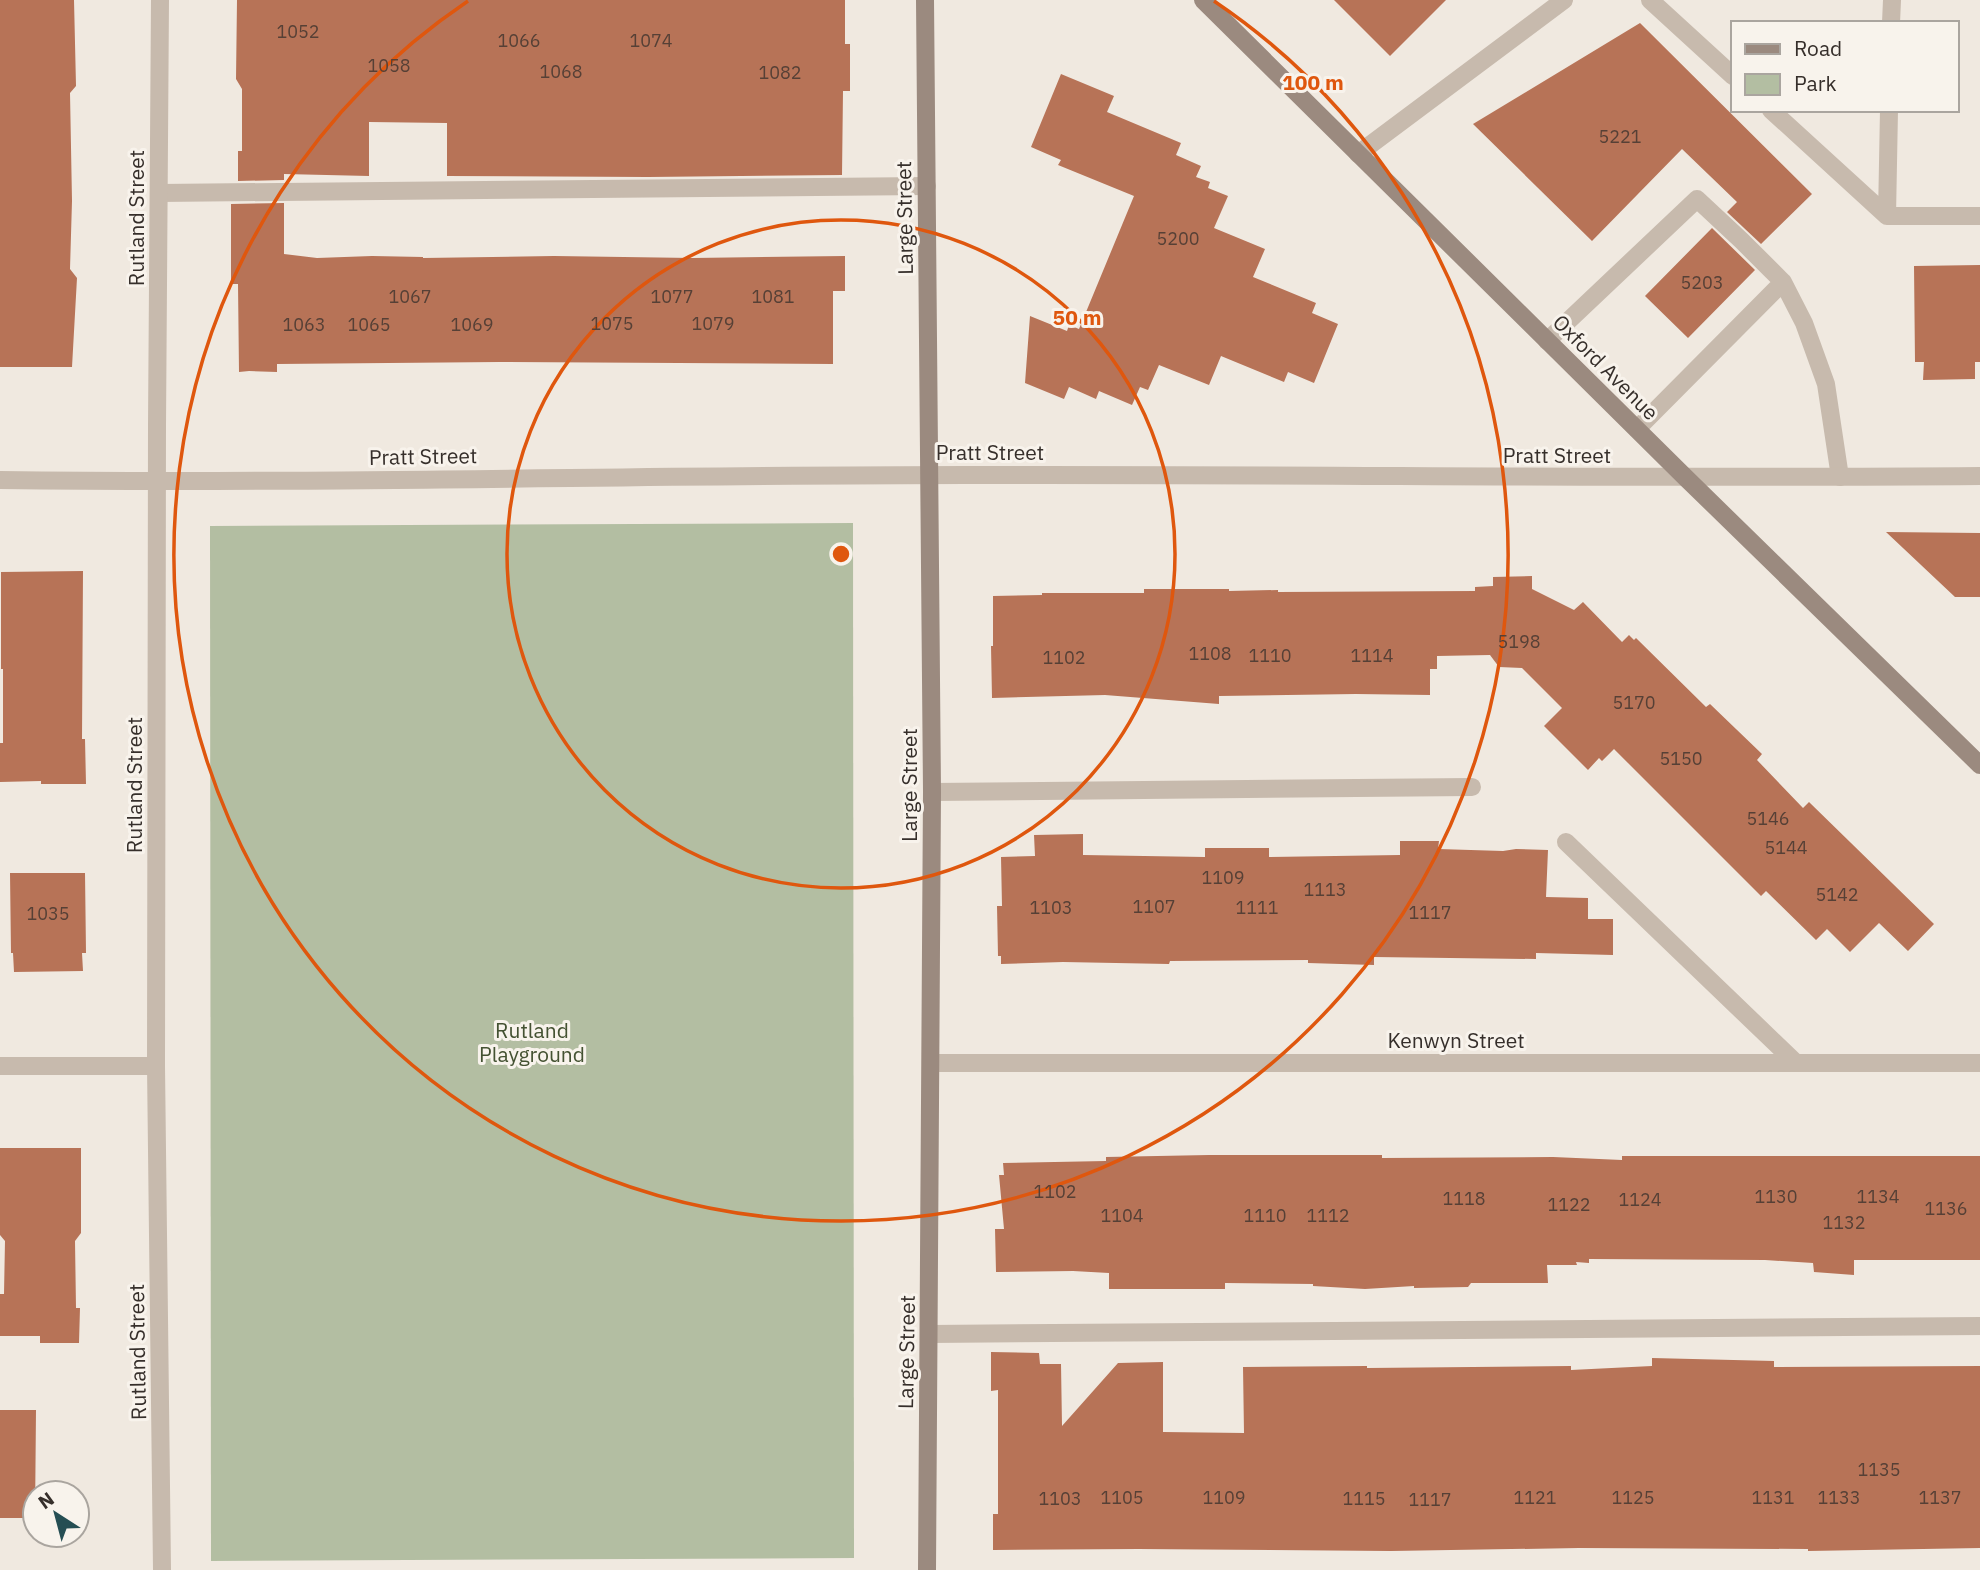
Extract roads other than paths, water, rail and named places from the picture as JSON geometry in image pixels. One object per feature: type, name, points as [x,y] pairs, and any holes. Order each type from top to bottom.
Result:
[{"type":"street","name":"Rutland Street","points":[[160,0],[156,1066],[162,1570]]},
{"type":"street","name":"Large Street","points":[[925,0],[932,792],[927,1570]]},
{"type":"street","name":"Oxford Avenue","points":[[1203,0],[1980,765]]},
{"type":"street","points":[[1358,154],[1564,0]]},
{"type":"street","points":[[1650,0],[1731,74]]},
{"type":"street","points":[[1891,21],[1892,0]]},
{"type":"street","points":[[1773,112],[1887,216],[1980,216]]},
{"type":"street","points":[[1887,216],[1889,112]]},
{"type":"street","points":[[159,193],[927,186]]},
{"type":"street","points":[[1547,341],[1697,199],[1783,282],[1804,323],[1826,384],[1840,477]]},
{"type":"street","points":[[1637,429],[1783,282]]},
{"type":"street","name":"Pratt Street","points":[[0,480],[158,482],[930,475],[1686,478],[1980,476]]},
{"type":"street","points":[[932,792],[1472,787]]},
{"type":"street","points":[[1566,842],[1796,1063]]},
{"type":"street","name":"Kenwyn Street","points":[[932,1063],[1980,1063]]},
{"type":"street","points":[[0,1066],[156,1066]]},
{"type":"street","points":[[929,1334],[1980,1326]]},
{"type":"park label","name":"Rutland Playground","points":[[532,1042]]}]
